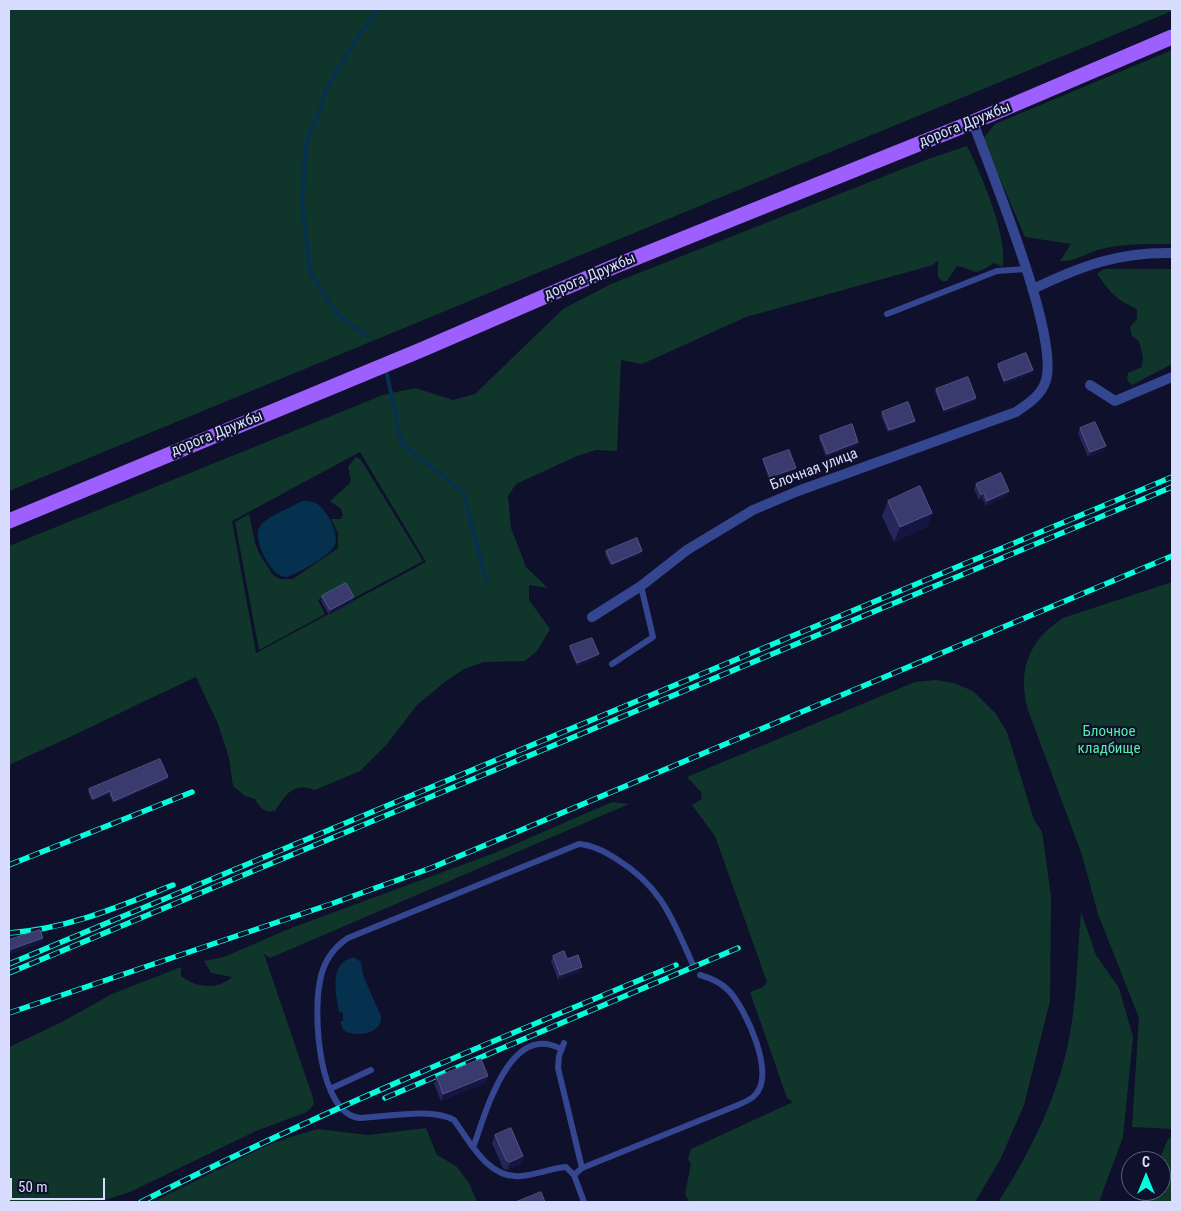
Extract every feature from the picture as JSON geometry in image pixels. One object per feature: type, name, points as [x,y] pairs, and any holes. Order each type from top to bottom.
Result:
[{"type":"main road","name":"дорога Дружбы","points":[[9,520],[421,350],[613,267],[973,122],[1172,37]]},
{"type":"street","points":[[973,122],[1033,289],[1070,271],[1105,259],[1139,254],[1172,253]]},
{"type":"street","name":"Блочная улица","points":[[592,617],[642,586],[687,550],[753,510],[798,491],[1016,412],[1036,398],[1046,380],[1048,370],[1047,349],[1033,289]]},
{"type":"street","points":[[1090,385],[1115,401],[1172,377]]},
{"type":"lane","points":[[887,314],[997,271],[1026,269]]},
{"type":"lane","points":[[612,664],[653,637],[642,586]]},
{"type":"lane","points":[[584,1202],[574,1175],[566,1167],[527,1176],[507,1176],[492,1168],[454,1120],[442,1115],[353,1117],[343,1112],[330,1089],[322,1059],[318,1000],[321,976],[326,961],[336,947],[348,938],[572,845],[588,845],[631,868],[645,879],[663,902],[694,967]]},
{"type":"lane","points":[[574,1175],[582,1168],[738,1105],[755,1096],[763,1075],[761,1058],[741,1008],[724,986],[700,975]]},
{"type":"lane","points":[[474,1145],[498,1080],[510,1064],[537,1043],[547,1042],[562,1046],[558,1068],[582,1168]]},
{"type":"lane","points":[[330,1089],[371,1070]]},
{"type":"green space","points":[[9,9],[1172,9],[1172,11],[9,491]]},
{"type":"green space","points":[[1172,50],[1172,244],[1116,246],[1070,260],[1060,261],[1071,244],[1025,237],[983,139],[995,124]]},
{"type":"green space","points":[[967,146],[992,205],[1001,238],[1003,267],[994,263],[975,272],[957,266],[947,281],[942,281],[938,277],[938,260],[933,265],[746,317],[642,364],[621,360],[617,451],[596,450],[577,456],[516,484],[508,496],[511,528],[526,567],[548,588],[529,585],[529,600],[550,629],[537,651],[525,661],[484,662],[464,669],[446,681],[417,705],[387,744],[360,771],[315,790],[307,788],[296,789],[283,799],[275,811],[263,809],[255,799],[245,796],[233,786],[229,758],[218,724],[196,677],[9,765],[9,546],[383,395],[415,388],[453,400],[475,394],[563,309],[611,284],[928,159]],"holes":[[[360,452],[426,562],[256,653],[232,521]]]},
{"type":"green space","points":[[1104,269],[1172,269],[1172,364],[1132,385],[1127,380],[1128,373],[1142,367],[1143,357],[1139,341],[1132,336],[1130,327],[1137,319],[1137,310],[1116,297],[1107,288],[1097,274]]},
{"type":"green space","points":[[356,457],[361,460],[423,561],[354,598],[346,585],[318,600],[325,614],[259,650],[235,522],[249,514],[255,543],[273,575],[280,579],[293,579],[338,548],[338,533],[331,519],[341,519],[343,515],[341,509],[330,501],[349,484],[351,480],[348,467]]},
{"type":"green space","name":"Блочное кладбище","points":[[1172,582],[1172,1129],[1132,1127],[1139,1018],[1098,914],[1082,855],[1028,710],[1024,682],[1025,669],[1034,646],[1051,627],[1063,618]]},
{"type":"green space","points":[[936,680],[954,683],[973,691],[996,714],[1007,732],[1034,820],[1042,832],[1051,896],[1050,1001],[1024,1105],[1000,1160],[975,1202],[689,1201],[685,1194],[691,1164],[688,1159],[691,1149],[793,1102],[787,1098],[750,992],[763,987],[767,982],[715,836],[692,805],[702,799],[701,792],[687,777],[915,682]]},
{"type":"green space","points":[[612,802],[629,804],[270,958],[264,954],[312,1095],[314,1104],[307,1112],[256,1131],[130,1192],[105,1200],[9,1202],[9,1047],[62,1022],[112,994],[181,967],[181,976],[192,983],[206,986],[220,984],[232,977],[211,973],[204,961],[224,957],[286,930],[497,852]]},
{"type":"green space","points":[[1081,912],[1096,955],[1119,988],[1133,1037],[1123,1137],[1099,1202],[998,1202],[1030,1147],[1048,1109],[1062,1069],[1073,1015]]},
{"type":"green space","points":[[426,1128],[437,1155],[456,1166],[469,1183],[477,1202],[153,1202],[266,1146],[318,1129],[368,1135]]},
{"type":"green space","points":[[1172,1137],[1172,1202],[1140,1202],[1171,1201],[1171,1151],[1163,1151],[1168,1139]]},
{"type":"water","points":[[302,501],[314,502],[323,509],[333,525],[336,543],[326,555],[297,573],[286,577],[280,576],[264,557],[258,539],[258,532],[260,526],[268,519]]},
{"type":"water","points":[[354,957],[361,962],[363,975],[381,1016],[377,1028],[360,1034],[343,1030],[340,1021],[343,1021],[343,1013],[339,1012],[336,988],[337,972],[340,965]]},
{"type":"building","points":[[1026,353],[1033,370],[1004,381],[998,364]]},
{"type":"building","points":[[968,377],[976,398],[944,410],[936,389]]},
{"type":"building","points":[[908,402],[915,421],[889,430],[882,412]]},
{"type":"building","points":[[1095,422],[1106,446],[1090,452],[1080,428]]},
{"type":"building","points":[[852,424],[858,442],[827,454],[820,436]]},
{"type":"building","points":[[789,450],[796,468],[770,477],[763,459]]},
{"type":"building","points":[[1001,473],[1009,491],[987,501],[984,493],[981,495],[976,484]]},
{"type":"building","points":[[920,486],[932,513],[900,527],[888,501]]},
{"type":"building","points":[[637,538],[642,551],[612,564],[606,551]]},
{"type":"building","points":[[346,583],[354,597],[330,610],[322,596]]},
{"type":"building","points":[[592,638],[599,654],[577,663],[570,646]]},
{"type":"building","points":[[160,759],[168,777],[114,801],[110,791],[93,799],[89,789]]},
{"type":"building","points":[[40,930],[43,938],[9,950],[9,940]]},
{"type":"building","points":[[564,951],[567,959],[578,955],[582,967],[560,975],[553,956]]},
{"type":"building","points":[[481,1059],[488,1076],[443,1094],[437,1077]]},
{"type":"building","points":[[511,1128],[523,1156],[510,1162],[506,1160],[495,1135]]},
{"type":"building","points":[[541,1192],[545,1202],[516,1202]]},
{"type":"waterway","points":[[368,337],[336,313],[310,272],[302,203],[306,142],[321,108],[325,91],[356,39],[379,9]]},
{"type":"waterway","points":[[386,370],[402,444],[463,492],[487,583]]},
{"type":"railway","points":[[9,964],[1172,477]]},
{"type":"railway","points":[[9,973],[1172,487]]},
{"type":"railway","points":[[9,1013],[331,904],[431,868],[1172,556]]},
{"type":"railway","points":[[9,865],[192,792]]},
{"type":"railway","points":[[9,933],[31,931],[72,922],[112,909],[173,885]]},
{"type":"railway","points":[[385,1098],[738,948]]},
{"type":"railway","points":[[141,1202],[339,1108],[676,965]]}]
